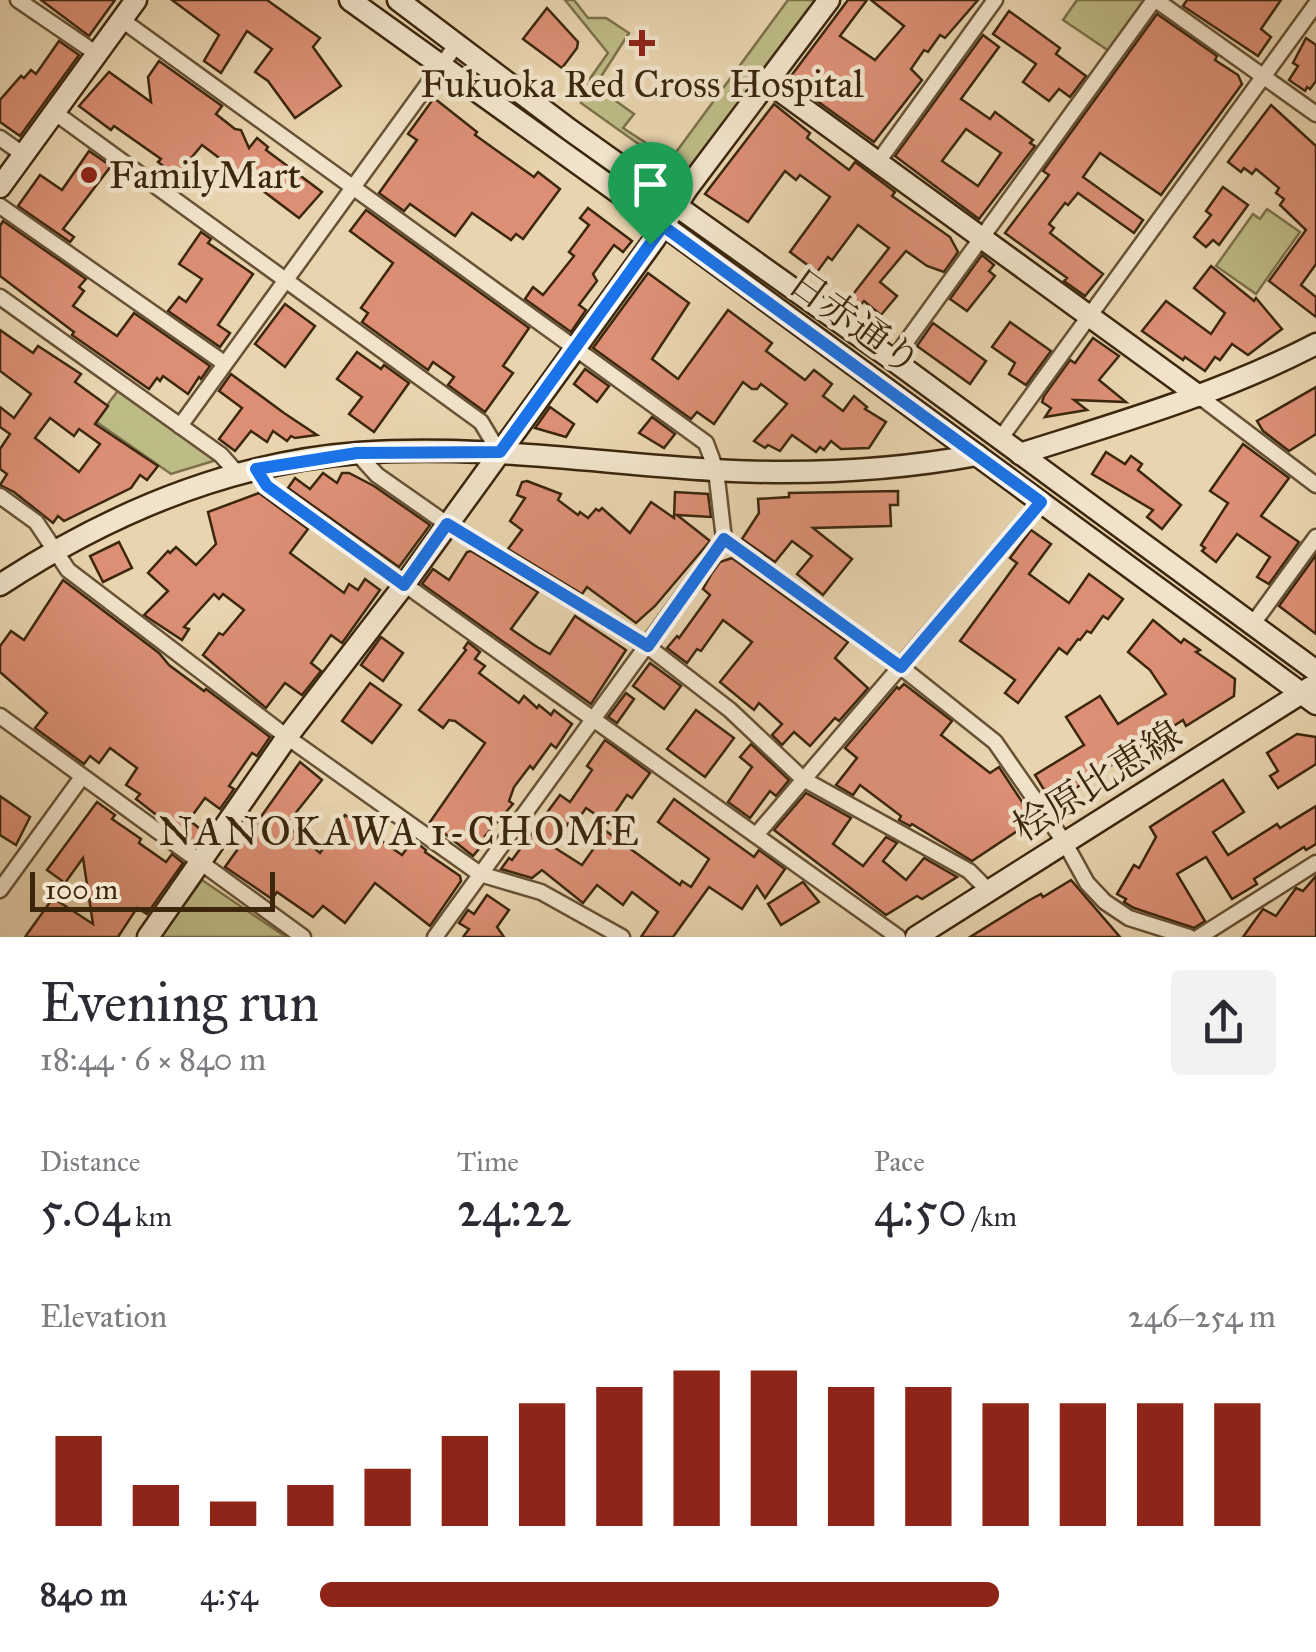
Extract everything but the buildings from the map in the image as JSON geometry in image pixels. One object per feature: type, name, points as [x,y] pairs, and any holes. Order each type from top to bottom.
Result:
[{"type":"street","points":[[18,0],[97,54]]},
{"type":"street","points":[[0,187],[136,0]]},
{"type":"street","name":"日赤通り","points":[[350,0],[1311,694]]},
{"type":"street","name":"日赤通り","points":[[398,0],[1316,671]]},
{"type":"street","points":[[148,937],[288,737],[404,585],[675,206],[829,0]]},
{"type":"street","points":[[878,162],[995,0]]},
{"type":"street","points":[[893,360],[1155,0],[1316,114]]},
{"type":"street","points":[[1000,438],[1316,4]]},
{"type":"street","points":[[122,20],[706,443],[716,470],[724,539],[434,937]]},
{"type":"street","points":[[180,426],[457,44]]},
{"type":"street","points":[[769,83],[1316,485]]},
{"type":"street","points":[[54,112],[480,422],[500,452]]},
{"type":"street","points":[[0,138],[24,154]]},
{"type":"street","points":[[0,206],[224,364]]},
{"type":"street","points":[[0,297],[898,937]]},
{"type":"street","points":[[1020,454],[1199,396],[1316,344]]},
{"type":"street","points":[[0,585],[53,550],[131,510],[247,471],[357,453],[500,452],[716,470],[844,471],[927,464],[977,454]]},
{"type":"street","points":[[357,453],[376,475],[447,524],[648,646],[730,710],[803,779],[969,871],[988,890]]},
{"type":"street","points":[[0,496],[36,522],[68,570],[288,737],[480,874],[541,892],[622,937]]},
{"type":"street","points":[[756,834],[1041,502]]},
{"type":"street","points":[[1252,625],[1316,537]]},
{"type":"street","points":[[724,539],[901,667],[995,742],[1065,843],[1087,883],[1106,902],[1130,918],[1189,937]]},
{"type":"street","name":"桧原比恵線","points":[[916,937],[1311,694]]},
{"type":"street","points":[[0,716],[303,937]]},
{"type":"street","points":[[0,890],[82,777]]},
{"type":"street","points":[[0,861],[14,871]]},
{"type":"street","points":[[1198,937],[1315,864]]},
{"type":"shaded area","points":[[565,0],[574,0],[588,18],[606,18],[629,33],[595,86],[634,114],[623,128],[671,159],[788,0],[818,0],[691,170],[679,173],[581,103],[584,87],[608,53]]},
{"type":"shaded area","points":[[1077,0],[1152,0],[1112,53],[1063,20]]},
{"type":"shaded area","points":[[1267,209],[1300,232],[1256,294],[1216,266],[1253,214],[1260,219]]},
{"type":"shaded area","points":[[120,388],[220,459],[171,474],[95,421]]},
{"type":"shaded area","points":[[202,880],[286,937],[160,937]]},
{"type":"place","name":"Fukuoka Red Cross Hospital","points":[[642,43]]},
{"type":"place","name":"FamilyMart","points":[[89,175]]},
{"type":"district","name":"NANOKAWA 1-CHOME","points":[[400,831]]},
{"type":"route","points":[[663,226],[1041,502],[901,667],[724,539],[648,646],[447,524],[404,585],[267,486],[256,469],[357,453],[500,452],[650,244],[663,226]]}]
